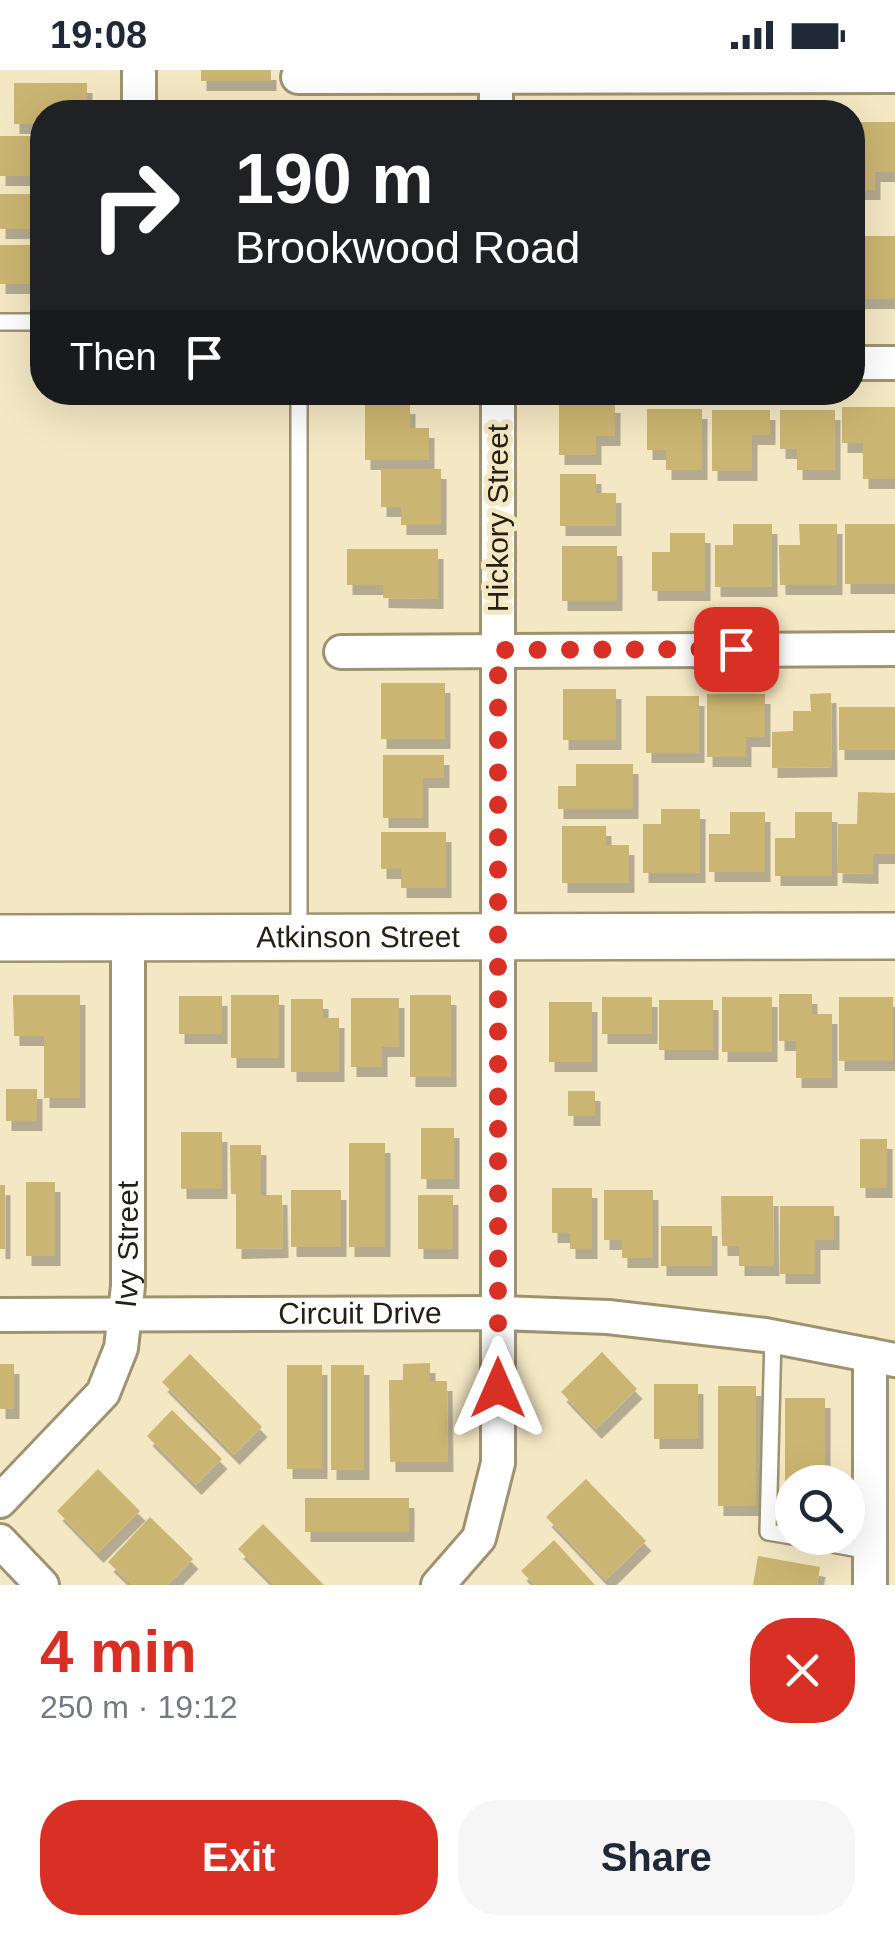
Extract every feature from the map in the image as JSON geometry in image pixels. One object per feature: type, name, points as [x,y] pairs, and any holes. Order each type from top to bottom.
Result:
[{"type":"street","points":[[139,70],[139,100]]},
{"type":"street","points":[[496,74],[496,100]]},
{"type":"street","points":[[298,77],[895,76]]},
{"type":"street","points":[[865,363],[895,362]]},
{"type":"street","name":"Hickory Street","points":[[438,1585],[479,1538],[498,1463],[498,405]]},
{"type":"street","points":[[342,652],[895,649]]},
{"type":"street","name":"Atkinson Street","points":[[0,938],[895,936]]},
{"type":"street","name":"Ivy Street","points":[[0,1500],[103,1393],[114,1372],[126,1314],[128,939]]},
{"type":"street","name":"Circuit Drive","points":[[0,1315],[498,1313],[608,1317],[773,1336],[882,1357]]},
{"type":"street","points":[[870,1585],[882,1357]]},
{"type":"street","points":[[0,1541],[42,1585]]},
{"type":"lane","points":[[0,322],[30,322]]},
{"type":"lane","points":[[299,405],[299,938]]},
{"type":"lane","points":[[773,1336],[768,1532],[775,1533]]},
{"type":"lane","points":[[865,1550],[870,1551]]},
{"type":"building","points":[[201,70],[271,70],[271,81],[201,81]]},
{"type":"building","points":[[14,83],[87,83],[87,100],[30,100],[30,124],[14,124]]},
{"type":"building","points":[[865,122],[895,122],[895,172],[875,172],[875,190],[865,190]]},
{"type":"building","points":[[0,136],[30,136],[30,176],[0,176]]},
{"type":"building","points":[[0,194],[30,194],[30,229],[0,229]]},
{"type":"building","points":[[865,236],[895,236],[895,299],[865,299]]},
{"type":"building","points":[[0,245],[30,245],[30,284],[0,284]]},
{"type":"building","points":[[365,405],[410,405],[410,428],[429,428],[429,460],[365,460]]},
{"type":"building","points":[[559,405],[615,405],[615,436],[596,436],[596,455],[559,455]]},
{"type":"building","points":[[842,407],[895,407],[895,479],[863,479],[863,443],[842,443]]},
{"type":"building","points":[[647,409],[702,409],[702,470],[666,470],[666,450],[647,450]]},
{"type":"building","points":[[712,410],[770,410],[770,435],[752,435],[752,471],[712,471]]},
{"type":"building","points":[[780,410],[835,410],[835,470],[797,470],[797,449],[780,449]]},
{"type":"building","points":[[381,469],[441,469],[441,525],[401,525],[401,507],[381,507]]},
{"type":"building","points":[[560,474],[596,474],[596,493],[616,493],[616,526],[560,526]]},
{"type":"building","points":[[733,524],[772,524],[772,587],[715,587],[715,545],[733,545]]},
{"type":"building","points":[[799,524],[837,524],[837,585],[780,585],[779,545],[800,545]]},
{"type":"building","points":[[845,524],[895,524],[895,584],[845,584]]},
{"type":"building","points":[[670,533],[705,533],[705,591],[652,591],[652,552],[670,552]]},
{"type":"building","points":[[562,546],[617,546],[617,601],[562,601]]},
{"type":"building","points":[[347,549],[438,549],[438,599],[383,598],[383,585],[347,585]]},
{"type":"building","points":[[381,683],[445,683],[445,739],[381,739]]},
{"type":"building","points":[[563,689],[616,689],[616,740],[563,740]]},
{"type":"building","points":[[831,693],[832,767],[772,768],[772,732],[793,731],[793,711],[811,711],[810,694]]},
{"type":"building","points":[[707,694],[765,694],[765,737],[746,737],[746,757],[707,757]]},
{"type":"building","points":[[646,696],[699,696],[699,753],[646,753]]},
{"type":"building","points":[[839,707],[895,707],[895,750],[839,750]]},
{"type":"building","points":[[383,755],[444,755],[444,778],[423,778],[423,818],[383,818]]},
{"type":"building","points":[[576,764],[633,764],[633,809],[558,809],[558,786],[576,786]]},
{"type":"building","points":[[858,792],[895,793],[895,854],[873,854],[873,874],[837,873],[838,824],[857,824]]},
{"type":"building","points":[[661,809],[700,809],[700,873],[643,873],[643,824],[661,824]]},
{"type":"building","points":[[730,812],[765,812],[765,872],[709,872],[709,834],[730,834]]},
{"type":"building","points":[[795,812],[832,812],[832,876],[775,876],[775,838],[795,838]]},
{"type":"building","points":[[562,826],[606,826],[606,845],[629,845],[629,883],[562,883]]},
{"type":"building","points":[[381,832],[446,832],[446,888],[401,888],[401,869],[381,869]]},
{"type":"building","points":[[779,994],[812,994],[812,1014],[832,1014],[832,1078],[796,1078],[796,1041],[779,1041]]},
{"type":"building","points":[[13,995],[80,995],[80,1098],[44,1098],[44,1036],[14,1036]]},
{"type":"building","points":[[231,995],[279,995],[279,1058],[231,1058]]},
{"type":"building","points":[[410,995],[451,995],[451,1077],[410,1077]]},
{"type":"building","points":[[179,996],[222,996],[222,1034],[179,1034]]},
{"type":"building","points":[[602,997],[652,997],[652,1034],[602,1034]]},
{"type":"building","points":[[722,997],[772,997],[772,1052],[722,1052]]},
{"type":"building","points":[[839,997],[893,997],[893,1061],[839,1061]]},
{"type":"building","points":[[351,998],[399,998],[399,1047],[382,1047],[382,1067],[351,1067]]},
{"type":"building","points":[[291,999],[323,999],[323,1018],[339,1018],[339,1072],[291,1072]]},
{"type":"building","points":[[659,1000],[713,1000],[713,1050],[659,1050]]},
{"type":"building","points":[[549,1002],[592,1002],[592,1062],[549,1062]]},
{"type":"building","points":[[6,1089],[37,1089],[37,1121],[6,1121]]},
{"type":"building","points":[[568,1091],[595,1091],[595,1116],[568,1116]]},
{"type":"building","points":[[421,1128],[454,1128],[454,1179],[421,1179]]},
{"type":"building","points":[[181,1132],[222,1132],[222,1189],[181,1189]]},
{"type":"building","points":[[860,1139],[887,1139],[887,1188],[860,1188]]},
{"type":"building","points":[[349,1143],[385,1143],[385,1247],[349,1247]]},
{"type":"building","points":[[230,1145],[261,1145],[261,1195],[282,1195],[283,1248],[236,1249],[236,1194],[231,1194]]},
{"type":"building","points":[[26,1182],[55,1182],[55,1256],[26,1256]]},
{"type":"building","points":[[0,1185],[5,1185],[5,1249],[0,1249]]},
{"type":"building","points":[[552,1188],[592,1188],[592,1249],[570,1249],[570,1233],[552,1233]]},
{"type":"building","points":[[291,1190],[341,1190],[341,1247],[291,1247]]},
{"type":"building","points":[[604,1190],[653,1190],[653,1258],[622,1258],[622,1240],[604,1240]]},
{"type":"building","points":[[418,1195],[453,1195],[453,1249],[418,1249]]},
{"type":"building","points":[[721,1196],[773,1196],[774,1266],[739,1266],[739,1246],[722,1246]]},
{"type":"building","points":[[780,1206],[834,1206],[834,1240],[815,1240],[815,1274],[780,1274]]},
{"type":"building","points":[[661,1226],[712,1226],[712,1266],[661,1266]]},
{"type":"building","points":[[602,1352],[637,1389],[596,1429],[561,1392]]},
{"type":"building","points":[[190,1354],[262,1427],[234,1455],[162,1382]]},
{"type":"building","points":[[430,1363],[430,1381],[447,1381],[448,1462],[390,1462],[389,1380],[403,1380],[403,1364]]},
{"type":"building","points":[[0,1364],[14,1364],[14,1409],[0,1409]]},
{"type":"building","points":[[287,1365],[322,1365],[322,1469],[287,1469]]},
{"type":"building","points":[[331,1365],[364,1365],[364,1470],[331,1470]]},
{"type":"building","points":[[654,1384],[698,1384],[698,1439],[654,1439]]},
{"type":"building","points":[[718,1386],[756,1386],[756,1506],[718,1506]]},
{"type":"building","points":[[785,1398],[825,1398],[825,1465],[785,1465]]},
{"type":"building","points":[[172,1410],[222,1459],[196,1485],[147,1436]]},
{"type":"building","points":[[98,1469],[140,1511],[98,1553],[57,1511]]},
{"type":"building","points":[[586,1479],[646,1541],[606,1580],[546,1517]]},
{"type":"building","points":[[305,1498],[409,1498],[409,1532],[305,1532]]},
{"type":"building","points":[[150,1517],[193,1559],[168,1585],[132,1585],[108,1562]]},
{"type":"building","points":[[263,1524],[324,1585],[274,1585],[238,1549]]},
{"type":"building","points":[[554,1540],[595,1585],[535,1585],[521,1571]]},
{"type":"building","points":[[758,1556],[820,1567],[817,1585],[753,1585]]},
{"type":"route","points":[[498,1388],[498,650],[736,649]]}]
